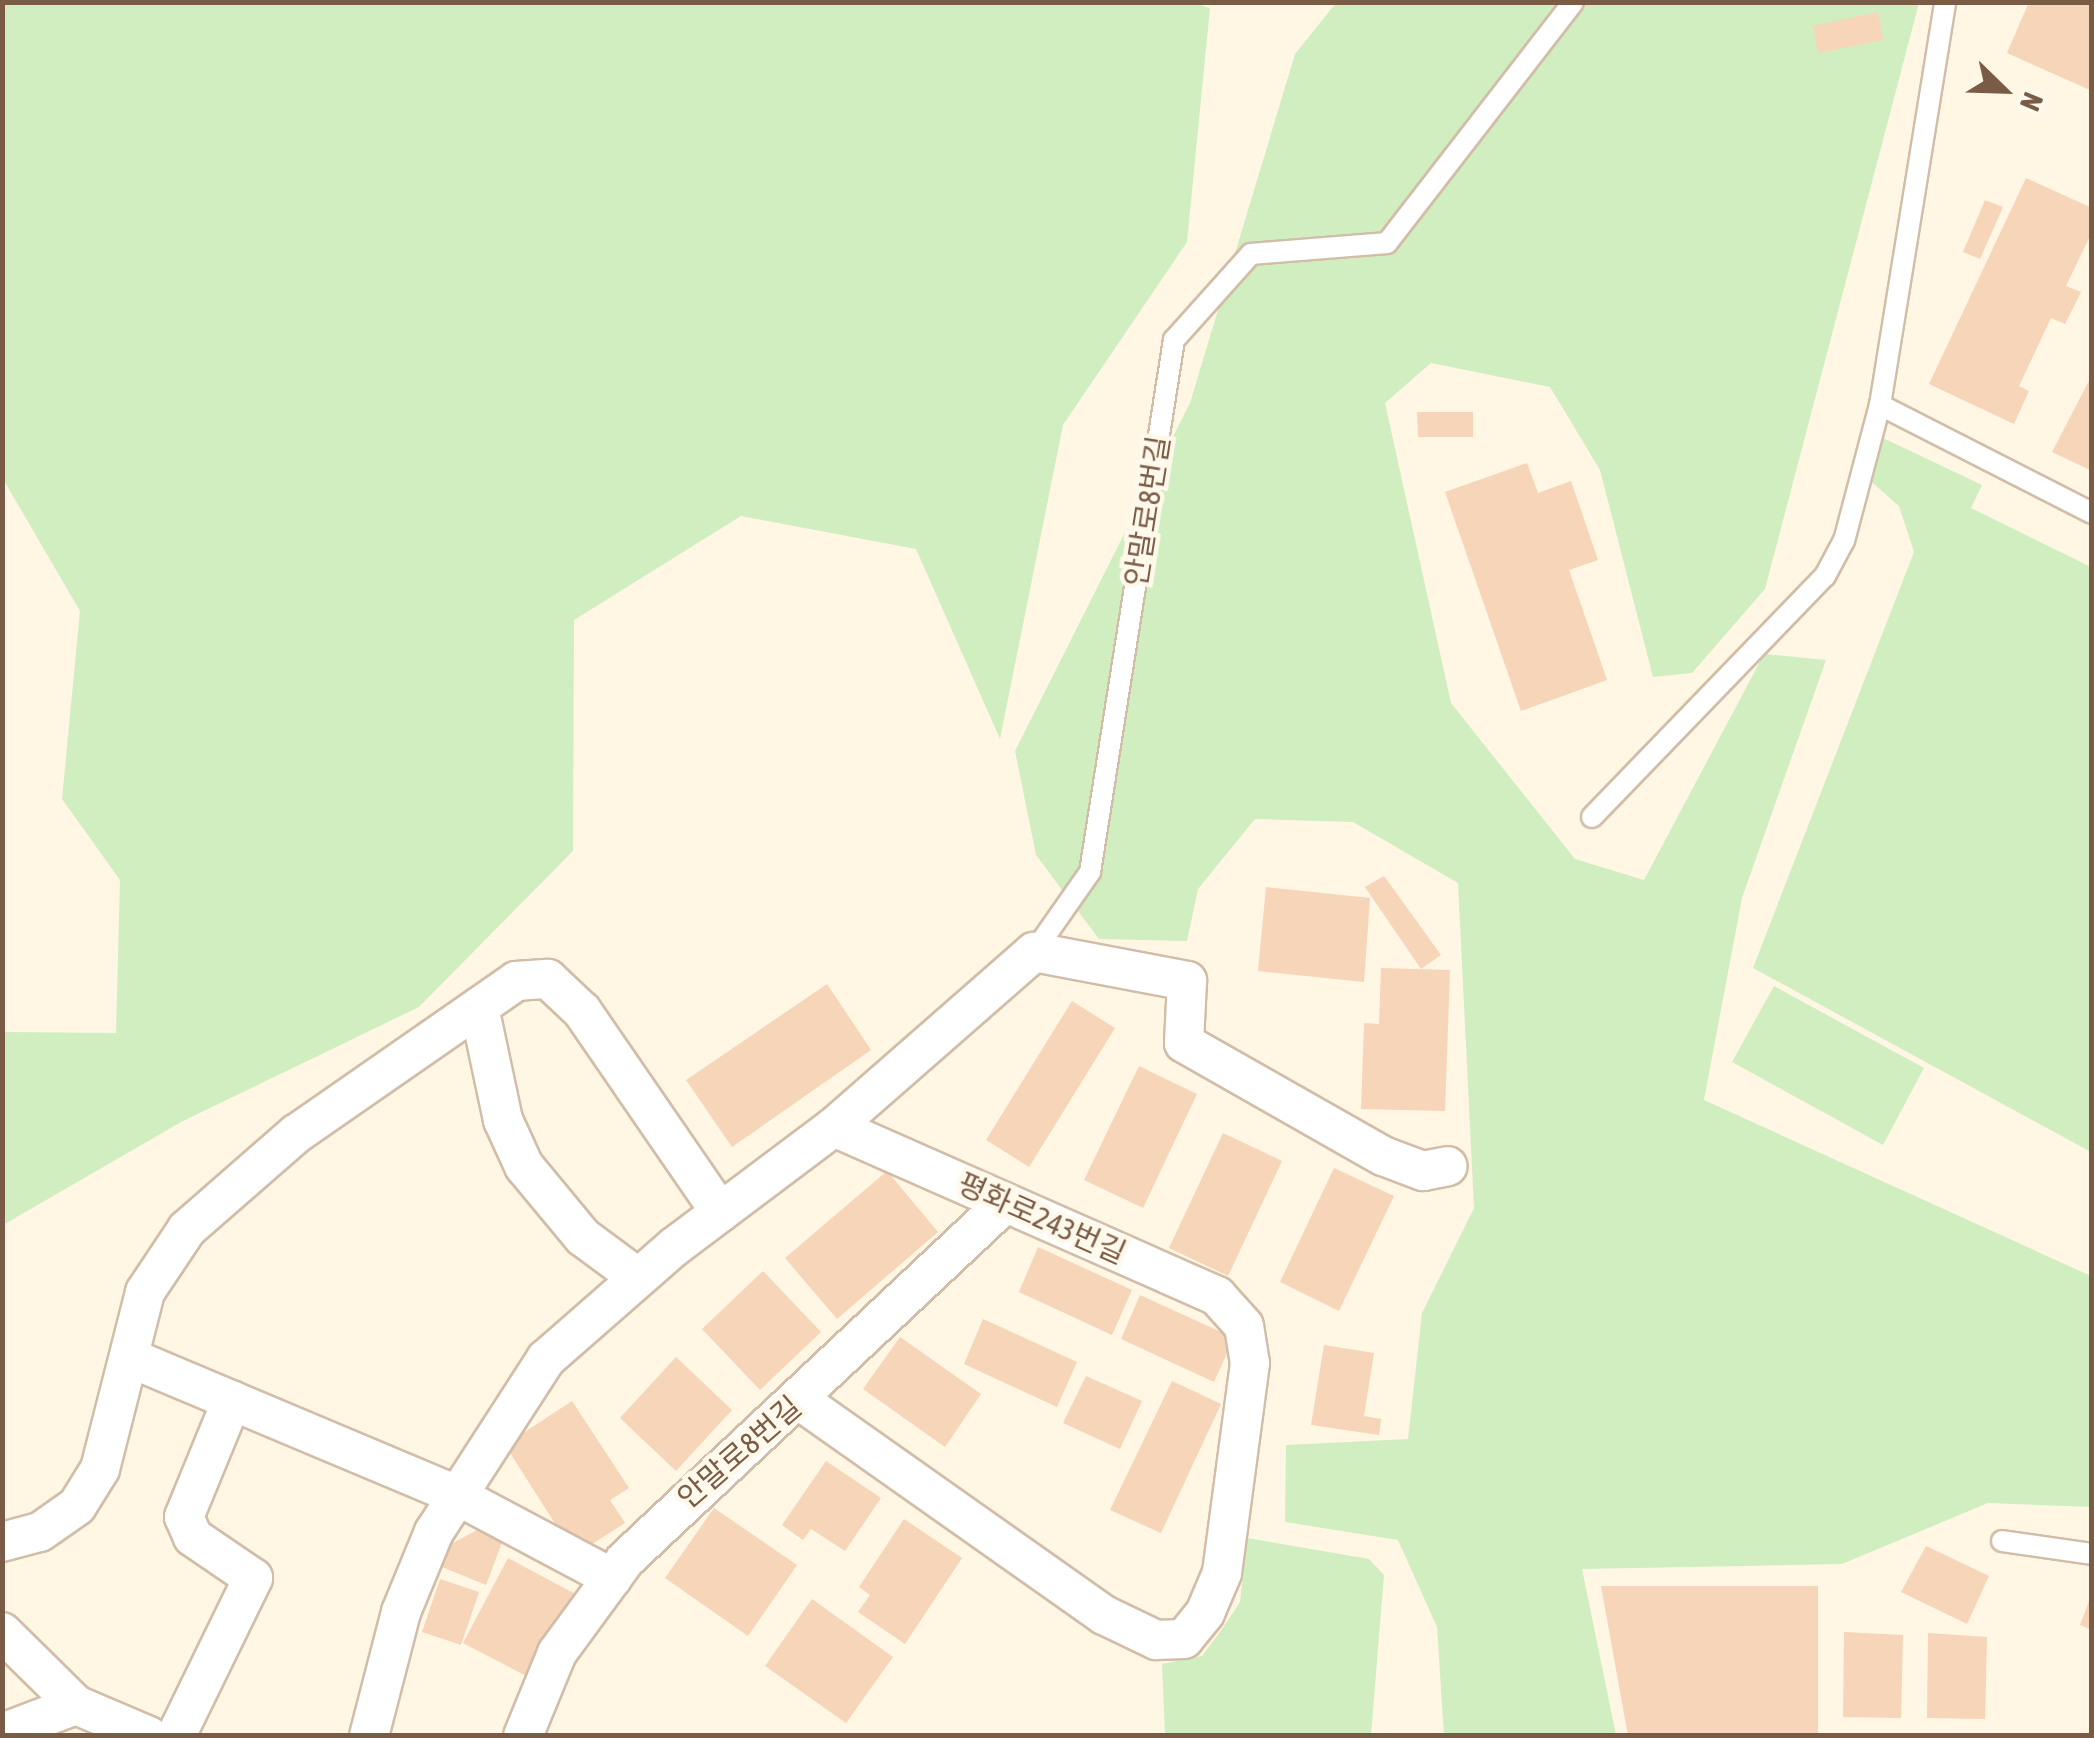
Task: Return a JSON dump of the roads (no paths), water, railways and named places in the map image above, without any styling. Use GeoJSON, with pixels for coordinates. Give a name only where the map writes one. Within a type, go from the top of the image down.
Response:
{"type":"FeatureCollection","features":[{"type":"Feature","properties":{"kind":"street","name":"안말로8번길"},"geometry":{"type":"LineString","coordinates":[[834,1127],[1034,952]]}},
{"type":"Feature","properties":{"kind":"street"},"geometry":{"type":"LineString","coordinates":[[1034,952],[1187,981],[1184,1043],[1383,1156],[1423,1171],[1448,1166]]}},
{"type":"Feature","properties":{"kind":"street"},"geometry":{"type":"LineString","coordinates":[[2,1542],[40,1532],[77,1506],[100,1469],[133,1358],[146,1292],[186,1229],[296,1134],[516,981],[548,978],[582,1011],[720,1212]]}},
{"type":"Feature","properties":{"kind":"street"},"geometry":{"type":"LineString","coordinates":[[479,1007],[503,1120],[524,1166],[583,1238],[637,1277]]}},
{"type":"Feature","properties":{"kind":"street"},"geometry":{"type":"LineString","coordinates":[[368,1736],[401,1612],[456,1495],[546,1359],[637,1277],[834,1127]]}},
{"type":"Feature","properties":{"kind":"street","name":"평화로243번길"},"geometry":{"type":"LineString","coordinates":[[798,1399],[1104,1615],[1156,1640],[1184,1639],[1222,1573],[1250,1363],[1244,1326],[1217,1296],[834,1127]]}},
{"type":"Feature","properties":{"kind":"street","name":"안말로8번길"},"geometry":{"type":"LineString","coordinates":[[523,1736],[557,1653],[612,1578],[700,1480],[798,1399],[1003,1204]]}},
{"type":"Feature","properties":{"kind":"street"},"geometry":{"type":"LineString","coordinates":[[133,1358],[456,1495],[612,1578]]}},
{"type":"Feature","properties":{"kind":"street"},"geometry":{"type":"LineString","coordinates":[[176,1736],[253,1578],[193,1537],[184,1518],[232,1400]]}},
{"type":"Feature","properties":{"kind":"street"},"geometry":{"type":"LineString","coordinates":[[2,1632],[76,1705],[149,1736]]}},
{"type":"Feature","properties":{"kind":"street"},"geometry":{"type":"LineString","coordinates":[[2,1733],[76,1705]]}},
{"type":"Feature","properties":{"kind":"lane","name":"안말로8번길"},"geometry":{"type":"LineString","coordinates":[[1034,952],[1090,872],[1174,340],[1251,254],[1387,242],[1573,2]]}},
{"type":"Feature","properties":{"kind":"lane"},"geometry":{"type":"LineString","coordinates":[[1592,817],[1825,576],[1853,513],[1880,405],[1945,2]]}},
{"type":"Feature","properties":{"kind":"lane"},"geometry":{"type":"LineString","coordinates":[[1880,405],[2092,513]]}},
{"type":"Feature","properties":{"kind":"lane"},"geometry":{"type":"LineString","coordinates":[[2002,1541],[2092,1554]]}}]}
